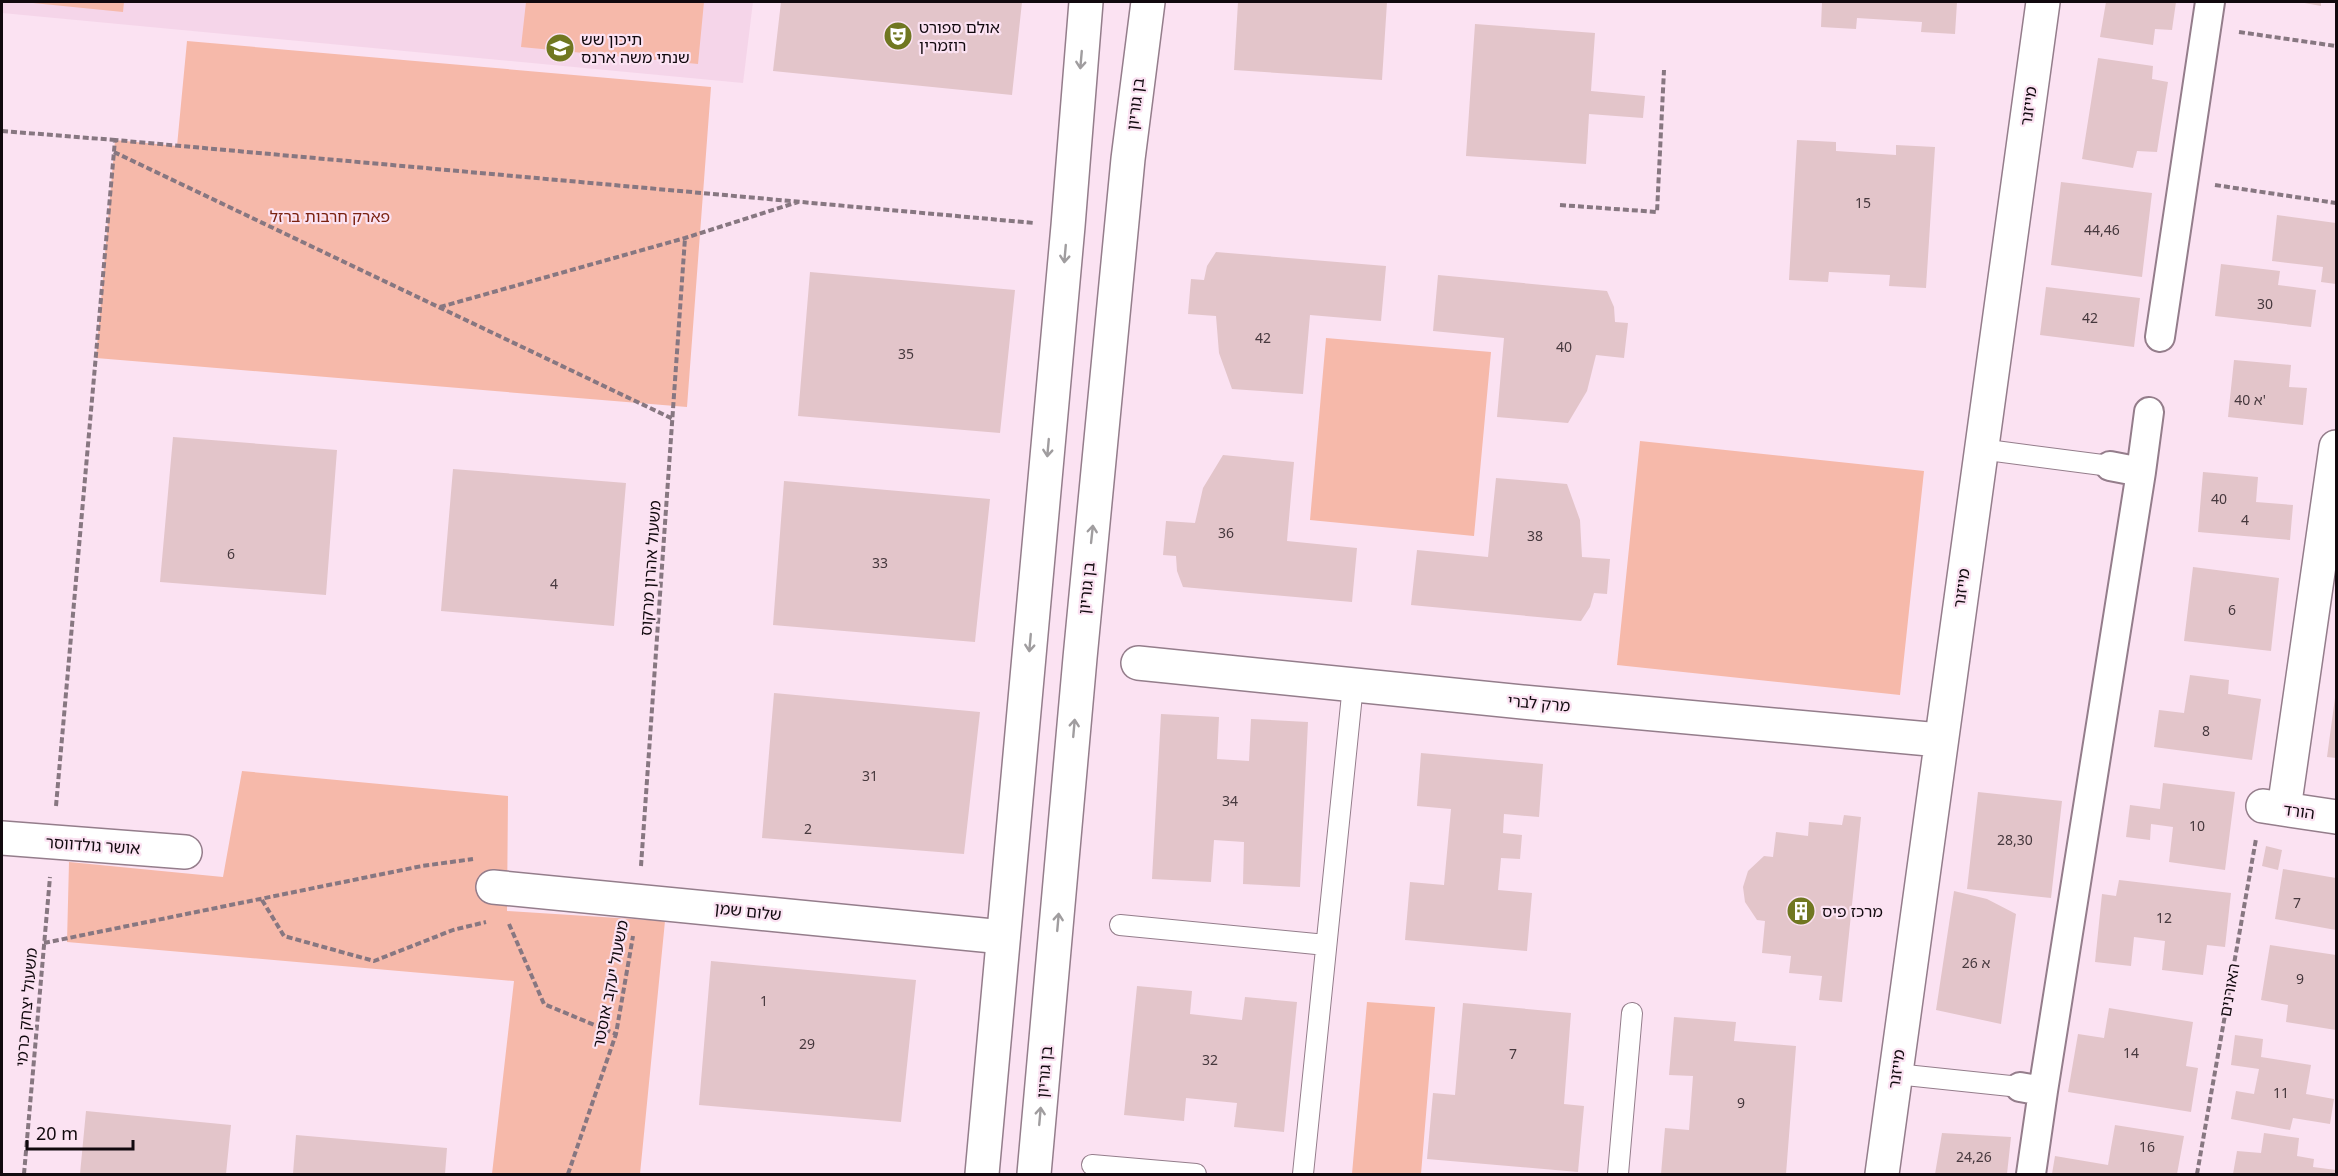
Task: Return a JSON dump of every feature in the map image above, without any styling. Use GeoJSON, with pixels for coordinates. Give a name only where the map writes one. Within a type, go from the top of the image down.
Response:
{"type":"FeatureCollection","features":[{"type":"Feature","properties":{"kind":"street"},"geometry":{"type":"LineString","coordinates":[[982,1174],[1068,226],[1086,2]]}},
{"type":"Feature","properties":{"kind":"street","name":"בן גוריון"},"geometry":{"type":"LineString","coordinates":[[1035,1174],[1081,646],[1128,159],[1148,2]]}},
{"type":"Feature","properties":{"kind":"street","name":"מייזנר"},"geometry":{"type":"LineString","coordinates":[[1882,1174],[2043,2]]}},
{"type":"Feature","properties":{"kind":"street"},"geometry":{"type":"LineString","coordinates":[[2160,337],[2208,14]]}},
{"type":"Feature","properties":{"kind":"street"},"geometry":{"type":"LineString","coordinates":[[2031,1174],[2031,1089],[2141,472],[2149,412]]}},
{"type":"Feature","properties":{"kind":"street"},"geometry":{"type":"LineString","coordinates":[[2272,807],[2337,447]]}},
{"type":"Feature","properties":{"kind":"street"},"geometry":{"type":"LineString","coordinates":[[2110,466],[2141,472]]}},
{"type":"Feature","properties":{"kind":"street","name":"מרק לברי"},"geometry":{"type":"LineString","coordinates":[[1138,663],[1940,740]]}},
{"type":"Feature","properties":{"kind":"street","name":"הורד"},"geometry":{"type":"LineString","coordinates":[[2272,807],[2337,817]]}},
{"type":"Feature","properties":{"kind":"street","name":"אושר גולדווסר"},"geometry":{"type":"LineString","coordinates":[[2,838],[185,852]]}},
{"type":"Feature","properties":{"kind":"street","name":"שלום שמן"},"geometry":{"type":"LineString","coordinates":[[493,887],[1003,937]]}},
{"type":"Feature","properties":{"kind":"lane"},"geometry":{"type":"LineString","coordinates":[[1980,449],[2110,466]]}},
{"type":"Feature","properties":{"kind":"lane"},"geometry":{"type":"LineString","coordinates":[[1303,1174],[1353,685]]}},
{"type":"Feature","properties":{"kind":"lane"},"geometry":{"type":"LineString","coordinates":[[1120,925],[1326,945]]}},
{"type":"Feature","properties":{"kind":"lane"},"geometry":{"type":"LineString","coordinates":[[1618,1174],[1632,1013]]}},
{"type":"Feature","properties":{"kind":"lane"},"geometry":{"type":"LineString","coordinates":[[1896,1074],[2031,1089]]}},
{"type":"Feature","properties":{"kind":"lane"},"geometry":{"type":"LineString","coordinates":[[1092,1166],[1196,1174]]}},
{"type":"Feature","properties":{"kind":"path"},"geometry":{"type":"LineString","coordinates":[[2208,14],[2337,46]]}},
{"type":"Feature","properties":{"kind":"path"},"geometry":{"type":"LineString","coordinates":[[1560,206],[1657,212],[1664,70]]}},
{"type":"Feature","properties":{"kind":"path"},"geometry":{"type":"LineString","coordinates":[[2,131],[1068,226]]}},
{"type":"Feature","properties":{"kind":"path","name":"משעול יצחק כרמי"},"geometry":{"type":"LineString","coordinates":[[24,1174],[116,140]]}},
{"type":"Feature","properties":{"kind":"path"},"geometry":{"type":"LineString","coordinates":[[114,152],[673,419]]}},
{"type":"Feature","properties":{"kind":"path"},"geometry":{"type":"LineString","coordinates":[[2182,180],[2337,203]]}},
{"type":"Feature","properties":{"kind":"path"},"geometry":{"type":"LineString","coordinates":[[439,308],[686,238],[801,201]]}},
{"type":"Feature","properties":{"kind":"path","name":"משעול אהרון מרקוס"},"geometry":{"type":"LineString","coordinates":[[639,900],[686,238]]}},
{"type":"Feature","properties":{"kind":"path","name":"האורנים"},"geometry":{"type":"LineString","coordinates":[[2197,1174],[2272,807]]}},
{"type":"Feature","properties":{"kind":"path"},"geometry":{"type":"LineString","coordinates":[[44,943],[422,866],[474,858]]}},
{"type":"Feature","properties":{"kind":"path"},"geometry":{"type":"LineString","coordinates":[[493,887],[544,1004],[616,1034]]}},
{"type":"Feature","properties":{"kind":"path"},"geometry":{"type":"LineString","coordinates":[[262,900],[284,936],[374,961],[453,930],[506,917]]}},
{"type":"Feature","properties":{"kind":"path","name":"משעול יעקב אוסטר"},"geometry":{"type":"LineString","coordinates":[[568,1174],[616,1034],[639,900]]}},
{"type":"Feature","properties":{"kind":"shaded area","name":"תיכון שש שנתי משה ארנס"},"geometry":{"type":"Polygon","coordinates":[[[2,2],[753,2],[743,83],[2,13],[2,2]]]}},
{"type":"Feature","properties":{"kind":"green space"},"geometry":{"type":"Polygon","coordinates":[[[23,2],[124,2],[123,12],[23,2]]]}},
{"type":"Feature","properties":{"kind":"green space"},"geometry":{"type":"Polygon","coordinates":[[[526,2],[704,2],[698,64],[521,47],[526,2]]]}},
{"type":"Feature","properties":{"kind":"green space","name":"פארק חרבות ברזל"},"geometry":{"type":"Polygon","coordinates":[[[187,41],[711,87],[687,407],[96,358],[115,140],[177,146],[187,41]]]}},
{"type":"Feature","properties":{"kind":"green space"},"geometry":{"type":"Polygon","coordinates":[[[1326,338],[1491,352],[1474,536],[1310,520],[1326,338]]]}},
{"type":"Feature","properties":{"kind":"green space"},"geometry":{"type":"Polygon","coordinates":[[[1640,441],[1924,471],[1900,695],[1617,665],[1640,441]]]}},
{"type":"Feature","properties":{"kind":"green space"},"geometry":{"type":"Polygon","coordinates":[[[242,771],[508,796],[507,911],[665,921],[640,1174],[492,1174],[514,981],[67,942],[69,862],[223,877],[242,771]]]}},
{"type":"Feature","properties":{"kind":"green space"},"geometry":{"type":"Polygon","coordinates":[[[1367,1002],[1435,1007],[1421,1174],[1352,1174],[1367,1002]]]}},
{"type":"Feature","properties":{"kind":"building","name":"אולם ספורט רוזמרין"},"geometry":{"type":"Polygon","coordinates":[[[781,2],[1022,2],[1012,95],[773,71],[781,2]]]}},
{"type":"Feature","properties":{"kind":"building"},"geometry":{"type":"Polygon","coordinates":[[[1238,2],[1387,2],[1382,80],[1234,70],[1238,2]]]}},
{"type":"Feature","properties":{"kind":"building"},"geometry":{"type":"Polygon","coordinates":[[[1822,2],[1957,2],[1955,34],[1921,32],[1922,22],[1857,18],[1856,29],[1821,27],[1822,2]]]}},
{"type":"Feature","properties":{"kind":"building"},"geometry":{"type":"Polygon","coordinates":[[[2106,2],[2176,2],[2172,30],[2155,29],[2153,45],[2100,37],[2106,2]]]}},
{"type":"Feature","properties":{"kind":"building"},"geometry":{"type":"Polygon","coordinates":[[[2299,2],[2321,2],[2321,6],[2299,2]]]}},
{"type":"Feature","properties":{"kind":"building"},"geometry":{"type":"Polygon","coordinates":[[[1475,24],[1595,33],[1591,91],[1645,96],[1643,118],[1589,114],[1586,164],[1466,156],[1475,24]]]}},
{"type":"Feature","properties":{"kind":"building"},"geometry":{"type":"Polygon","coordinates":[[[2098,58],[2153,66],[2152,79],[2168,82],[2157,152],[2137,151],[2133,168],[2082,159],[2098,58]]]}},
{"type":"Feature","properties":{"kind":"building"},"geometry":{"type":"Polygon","coordinates":[[[1797,140],[1836,142],[1836,151],[1896,155],[1896,145],[1935,147],[1926,288],[1889,286],[1890,275],[1829,272],[1828,282],[1789,280],[1797,140]]]}},
{"type":"Feature","properties":{"kind":"building"},"geometry":{"type":"Polygon","coordinates":[[[2061,182],[2152,193],[2142,277],[2051,265],[2061,182]]]}},
{"type":"Feature","properties":{"kind":"building"},"geometry":{"type":"Polygon","coordinates":[[[2277,215],[2336,223],[2336,284],[2321,282],[2323,267],[2272,261],[2277,215]]]}},
{"type":"Feature","properties":{"kind":"building"},"geometry":{"type":"Polygon","coordinates":[[[1216,252],[1386,266],[1381,321],[1310,315],[1303,394],[1232,389],[1219,353],[1216,316],[1188,314],[1191,279],[1204,280],[1207,266],[1216,252]]]}},
{"type":"Feature","properties":{"kind":"building"},"geometry":{"type":"Polygon","coordinates":[[[2221,264],[2280,271],[2278,285],[2316,290],[2311,327],[2215,316],[2221,264]]]}},
{"type":"Feature","properties":{"kind":"building"},"geometry":{"type":"Polygon","coordinates":[[[810,272],[1015,290],[1000,433],[798,416],[810,272]]]}},
{"type":"Feature","properties":{"kind":"building"},"geometry":{"type":"Polygon","coordinates":[[[1438,275],[1607,291],[1614,307],[1615,322],[1628,323],[1624,358],[1596,355],[1587,391],[1568,423],[1497,417],[1504,338],[1433,331],[1438,275]]]}},
{"type":"Feature","properties":{"kind":"building"},"geometry":{"type":"Polygon","coordinates":[[[2046,287],[2140,298],[2134,347],[2040,335],[2046,287]]]}},
{"type":"Feature","properties":{"kind":"building"},"geometry":{"type":"Polygon","coordinates":[[[2234,360],[2291,365],[2289,387],[2307,388],[2303,425],[2228,417],[2234,360]]]}},
{"type":"Feature","properties":{"kind":"building"},"geometry":{"type":"Polygon","coordinates":[[[173,437],[337,450],[326,595],[160,582],[173,437]]]}},
{"type":"Feature","properties":{"kind":"building"},"geometry":{"type":"Polygon","coordinates":[[[1223,455],[1294,462],[1287,541],[1357,548],[1352,602],[1183,587],[1177,571],[1176,556],[1163,555],[1166,521],[1195,523],[1203,488],[1223,455]]]}},
{"type":"Feature","properties":{"kind":"building"},"geometry":{"type":"Polygon","coordinates":[[[453,469],[626,483],[614,626],[441,611],[453,469]]]}},
{"type":"Feature","properties":{"kind":"building"},"geometry":{"type":"Polygon","coordinates":[[[2203,472],[2258,477],[2256,502],[2293,505],[2290,540],[2198,532],[2203,472]]]}},
{"type":"Feature","properties":{"kind":"building"},"geometry":{"type":"Polygon","coordinates":[[[1496,478],[1567,484],[1580,520],[1582,557],[1610,559],[1607,594],[1594,593],[1590,607],[1581,621],[1411,605],[1417,550],[1488,557],[1496,478]]]}},
{"type":"Feature","properties":{"kind":"building"},"geometry":{"type":"Polygon","coordinates":[[[784,481],[990,499],[975,642],[773,625],[784,481]]]}},
{"type":"Feature","properties":{"kind":"building"},"geometry":{"type":"Polygon","coordinates":[[[2193,567],[2279,578],[2271,651],[2184,641],[2193,567]]]}},
{"type":"Feature","properties":{"kind":"building"},"geometry":{"type":"Polygon","coordinates":[[[2190,675],[2229,680],[2228,694],[2261,699],[2252,760],[2154,747],[2159,710],[2184,713],[2190,675]]]}},
{"type":"Feature","properties":{"kind":"building"},"geometry":{"type":"Polygon","coordinates":[[[774,693],[980,712],[964,854],[762,838],[774,693]]]}},
{"type":"Feature","properties":{"kind":"building"},"geometry":{"type":"Polygon","coordinates":[[[2336,698],[2336,758],[2327,757],[2336,698]]]}},
{"type":"Feature","properties":{"kind":"building"},"geometry":{"type":"Polygon","coordinates":[[[1161,714],[1219,717],[1217,759],[1249,761],[1251,719],[1308,722],[1300,887],[1243,884],[1244,842],[1214,840],[1211,882],[1152,879],[1161,714]]]}},
{"type":"Feature","properties":{"kind":"building"},"geometry":{"type":"Polygon","coordinates":[[[1421,753],[1543,764],[1539,817],[1504,814],[1503,833],[1522,835],[1520,859],[1501,858],[1498,890],[1532,893],[1527,951],[1405,940],[1410,882],[1444,885],[1451,809],[1417,806],[1421,753]]]}},
{"type":"Feature","properties":{"kind":"building"},"geometry":{"type":"Polygon","coordinates":[[[2163,783],[2235,792],[2225,870],[2169,862],[2173,827],[2151,824],[2150,840],[2126,837],[2130,805],[2160,809],[2163,783]]]}},
{"type":"Feature","properties":{"kind":"building"},"geometry":{"type":"Polygon","coordinates":[[[1978,792],[2062,801],[2051,898],[1967,889],[1978,792]]]}},
{"type":"Feature","properties":{"kind":"building","name":"מרכז פיס"},"geometry":{"type":"Polygon","coordinates":[[[1844,815],[1861,817],[1842,1002],[1819,1000],[1822,976],[1789,973],[1791,956],[1762,953],[1765,921],[1757,920],[1745,902],[1743,887],[1748,871],[1764,856],[1773,857],[1776,832],[1808,836],[1809,822],[1842,825],[1844,815]]]}},
{"type":"Feature","properties":{"kind":"building"},"geometry":{"type":"Polygon","coordinates":[[[2266,846],[2282,850],[2278,870],[2262,866],[2266,846]]]}},
{"type":"Feature","properties":{"kind":"building"},"geometry":{"type":"Polygon","coordinates":[[[2283,869],[2336,878],[2336,930],[2275,919],[2283,869]]]}},
{"type":"Feature","properties":{"kind":"building"},"geometry":{"type":"Polygon","coordinates":[[[2119,880],[2231,893],[2225,947],[2207,945],[2203,975],[2162,970],[2165,941],[2134,937],[2131,966],[2095,962],[2102,894],[2116,896],[2119,880]]]}},
{"type":"Feature","properties":{"kind":"building"},"geometry":{"type":"Polygon","coordinates":[[[1954,891],[1987,899],[2016,914],[2001,1024],[1936,1010],[1954,891]]]}},
{"type":"Feature","properties":{"kind":"building"},"geometry":{"type":"Polygon","coordinates":[[[2270,945],[2336,955],[2336,1030],[2286,1022],[2288,1005],[2261,1000],[2270,945]]]}},
{"type":"Feature","properties":{"kind":"building"},"geometry":{"type":"Polygon","coordinates":[[[711,961],[916,980],[901,1122],[699,1105],[711,961]]]}},
{"type":"Feature","properties":{"kind":"building"},"geometry":{"type":"Polygon","coordinates":[[[1137,986],[1192,991],[1190,1014],[1242,1020],[1245,997],[1297,1002],[1284,1132],[1234,1127],[1237,1103],[1186,1098],[1184,1121],[1124,1115],[1137,986]]]}},
{"type":"Feature","properties":{"kind":"building"},"geometry":{"type":"Polygon","coordinates":[[[1463,1003],[1571,1013],[1564,1104],[1584,1106],[1578,1172],[1427,1159],[1433,1093],[1455,1095],[1463,1003]]]}},
{"type":"Feature","properties":{"kind":"building"},"geometry":{"type":"Polygon","coordinates":[[[2109,1008],[2193,1022],[2186,1066],[2198,1068],[2191,1112],[2068,1092],[2078,1034],[2104,1038],[2109,1008]]]}},
{"type":"Feature","properties":{"kind":"building"},"geometry":{"type":"Polygon","coordinates":[[[1674,1017],[1736,1022],[1734,1041],[1796,1046],[1786,1174],[1661,1174],[1665,1128],[1689,1130],[1693,1076],[1669,1075],[1674,1017]]]}},
{"type":"Feature","properties":{"kind":"building"},"geometry":{"type":"Polygon","coordinates":[[[2235,1035],[2263,1039],[2261,1057],[2311,1065],[2306,1094],[2334,1099],[2330,1124],[2293,1118],[2290,1130],[2231,1119],[2236,1091],[2254,1094],[2259,1069],[2231,1065],[2235,1035]]]}},
{"type":"Feature","properties":{"kind":"building"},"geometry":{"type":"Polygon","coordinates":[[[86,1111],[231,1125],[226,1174],[80,1174],[86,1111]]]}},
{"type":"Feature","properties":{"kind":"building"},"geometry":{"type":"Polygon","coordinates":[[[2115,1125],[2184,1136],[2177,1174],[2052,1174],[2055,1156],[2108,1165],[2115,1125]]]}},
{"type":"Feature","properties":{"kind":"building"},"geometry":{"type":"Polygon","coordinates":[[[1942,1133],[2011,1137],[2007,1174],[1935,1174],[1942,1133]]]}},
{"type":"Feature","properties":{"kind":"building"},"geometry":{"type":"Polygon","coordinates":[[[2264,1133],[2299,1138],[2297,1156],[2314,1159],[2313,1167],[2336,1170],[2336,1174],[2233,1174],[2237,1151],[2261,1153],[2264,1133]]]}},
{"type":"Feature","properties":{"kind":"building"},"geometry":{"type":"Polygon","coordinates":[[[296,1135],[447,1148],[445,1174],[293,1174],[296,1135]]]}},
{"type":"Feature","properties":{"kind":"place","name":"אולם ספורט רוזמרין"},"geometry":{"type":"Point","coordinates":[898,36]}},
{"type":"Feature","properties":{"kind":"place","name":"תיכון שש שנתי משה ארנס"},"geometry":{"type":"Point","coordinates":[560,48]}},
{"type":"Feature","properties":{"kind":"place","name":"מרכז פיס"},"geometry":{"type":"Point","coordinates":[1801,911]}}]}
